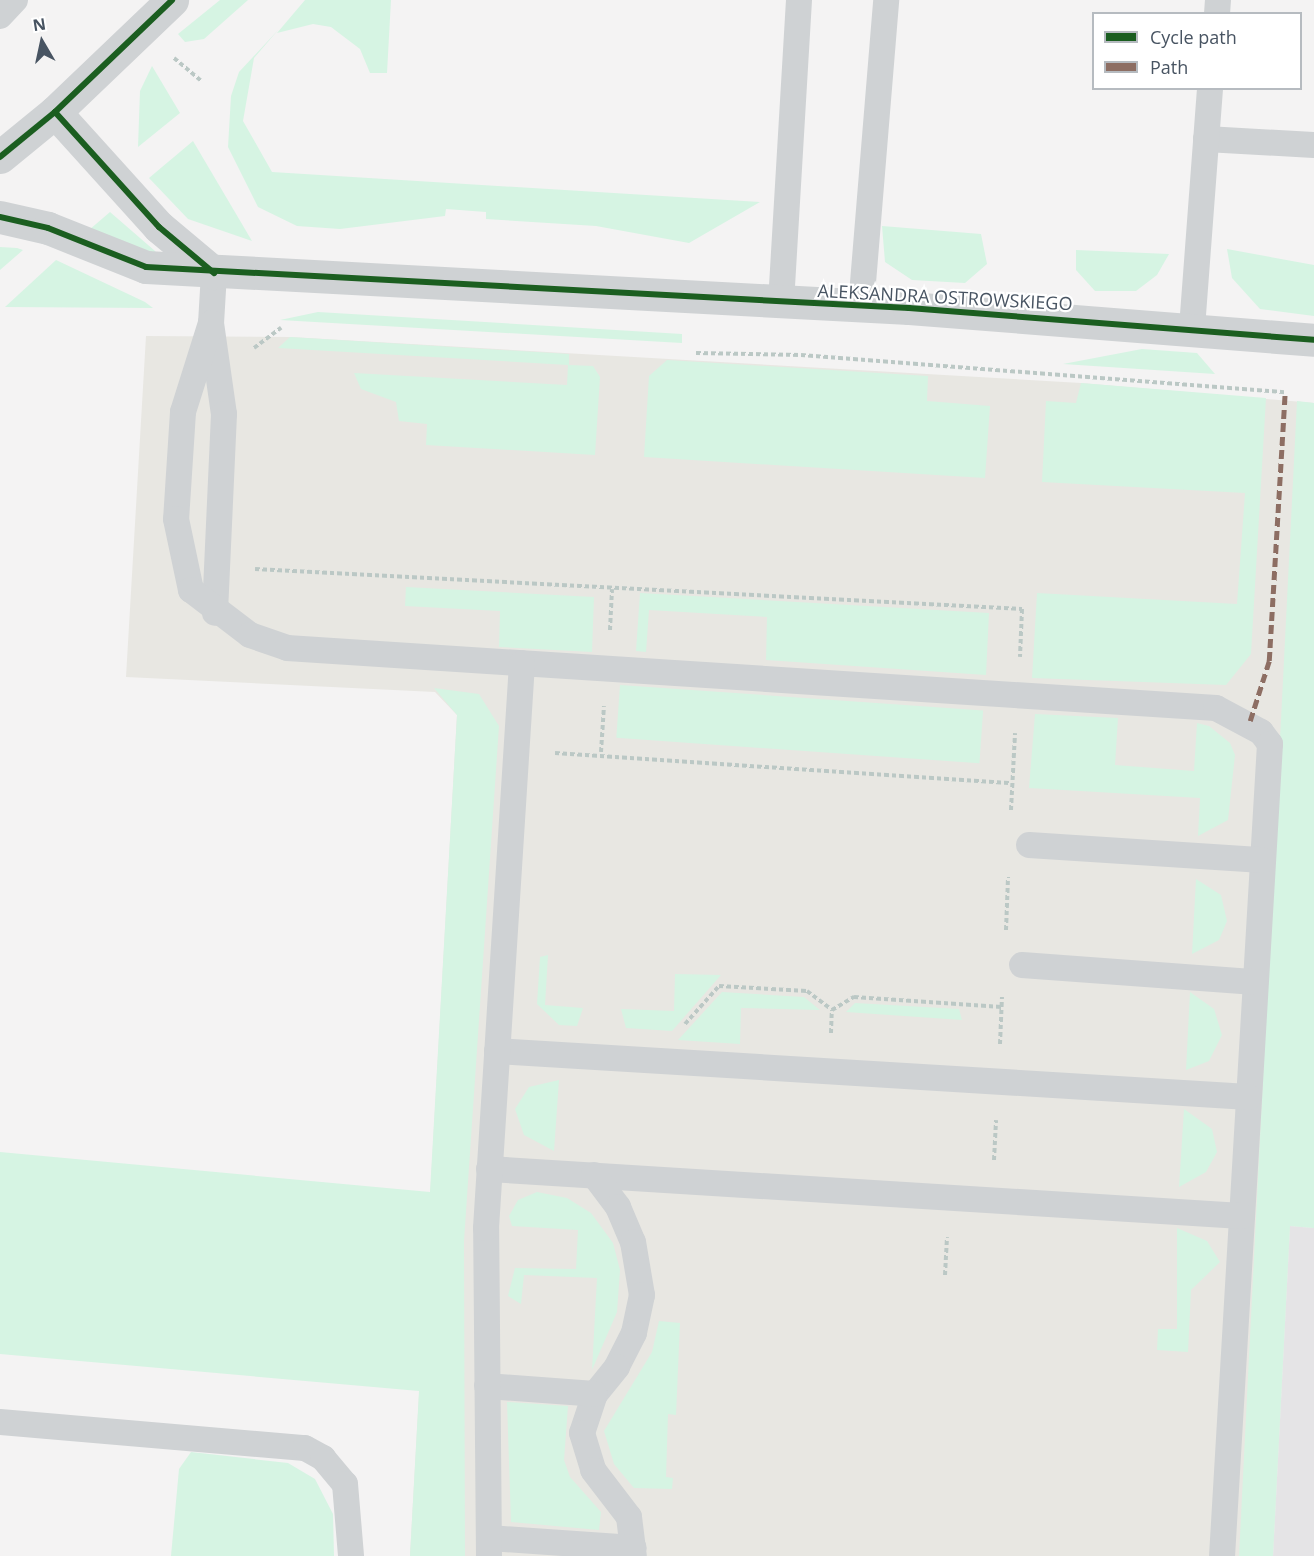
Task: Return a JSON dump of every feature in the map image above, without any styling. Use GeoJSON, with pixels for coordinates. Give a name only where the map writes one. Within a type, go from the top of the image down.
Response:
{"type":"FeatureCollection","features":[{"type":"Feature","properties":{"kind":"street"},"geometry":{"type":"LineString","coordinates":[[0,157],[55,112],[171,0]]}},
{"type":"Feature","properties":{"kind":"street"},"geometry":{"type":"LineString","coordinates":[[55,112],[159,227],[214,273]]}},
{"type":"Feature","properties":{"kind":"street","name":"ALEKSANDRA OSTROWSKIEGO"},"geometry":{"type":"LineString","coordinates":[[0,217],[48,228],[146,267],[214,273],[861,306],[1192,328],[1314,340]]}},
{"type":"Feature","properties":{"kind":"lane"},"geometry":{"type":"LineString","coordinates":[[0,16],[15,0]]}},
{"type":"Feature","properties":{"kind":"lane"},"geometry":{"type":"LineString","coordinates":[[781,303],[799,0]]}},
{"type":"Feature","properties":{"kind":"lane"},"geometry":{"type":"LineString","coordinates":[[861,306],[886,0]]}},
{"type":"Feature","properties":{"kind":"lane"},"geometry":{"type":"LineString","coordinates":[[1192,328],[1210,90]]}},
{"type":"Feature","properties":{"kind":"lane"},"geometry":{"type":"LineString","coordinates":[[1206,139],[1314,145]]}},
{"type":"Feature","properties":{"kind":"lane"},"geometry":{"type":"LineString","coordinates":[[214,273],[211,323],[224,414],[215,614]]}},
{"type":"Feature","properties":{"kind":"lane"},"geometry":{"type":"LineString","coordinates":[[211,323],[183,412],[176,519],[191,590],[215,614],[250,635],[287,648],[1216,708],[1250,721],[1270,744],[1222,1556]]}},
{"type":"Feature","properties":{"kind":"lane"},"geometry":{"type":"LineString","coordinates":[[522,663],[489,1169],[487,1386],[489,1547],[634,1552],[630,1517],[593,1470],[582,1433],[595,1394],[617,1367],[634,1333],[642,1294],[633,1242],[618,1208],[594,1175]]}},
{"type":"Feature","properties":{"kind":"lane"},"geometry":{"type":"LineString","coordinates":[[1029,845],[1263,860]]}},
{"type":"Feature","properties":{"kind":"lane"},"geometry":{"type":"LineString","coordinates":[[1022,965],[1255,982]]}},
{"type":"Feature","properties":{"kind":"lane"},"geometry":{"type":"LineString","coordinates":[[497,1052],[1249,1097]]}},
{"type":"Feature","properties":{"kind":"lane"},"geometry":{"type":"LineString","coordinates":[[489,1169],[1242,1216]]}},
{"type":"Feature","properties":{"kind":"lane"},"geometry":{"type":"LineString","coordinates":[[487,1386],[595,1394]]}},
{"type":"Feature","properties":{"kind":"lane"},"geometry":{"type":"LineString","coordinates":[[0,1422],[305,1448],[323,1458],[345,1484],[351,1556]]}},
{"type":"Feature","properties":{"kind":"path"},"geometry":{"type":"LineString","coordinates":[[170,55],[201,81]]}},
{"type":"Feature","properties":{"kind":"path"},"geometry":{"type":"LineString","coordinates":[[253,360],[254,349],[264,336],[281,328]]}},
{"type":"Feature","properties":{"kind":"path"},"geometry":{"type":"LineString","coordinates":[[696,353],[801,355],[1285,392]]}},
{"type":"Feature","properties":{"kind":"path"},"geometry":{"type":"LineString","coordinates":[[251,568],[1022,609],[1011,824]]}},
{"type":"Feature","properties":{"kind":"path"},"geometry":{"type":"LineString","coordinates":[[543,753],[601,752],[1012,783]]}},
{"type":"Feature","properties":{"kind":"path"},"geometry":{"type":"LineString","coordinates":[[1005,942],[1009,866]]}},
{"type":"Feature","properties":{"kind":"path"},"geometry":{"type":"LineString","coordinates":[[679,1030],[719,986],[807,992],[832,1010],[854,997],[1002,1007]]}},
{"type":"Feature","properties":{"kind":"path"},"geometry":{"type":"LineString","coordinates":[[991,1200],[1003,986]]}},
{"type":"Feature","properties":{"kind":"shaded area"},"geometry":{"type":"Polygon","coordinates":[[[146,336],[290,337],[1081,383],[1314,403],[1314,1228],[1290,1226],[1273,1556],[410,1556],[457,715],[435,692],[126,677],[146,336]]]}},
{"type":"Feature","properties":{"kind":"shaded area"},"geometry":{"type":"Polygon","coordinates":[[[1290,1226],[1314,1228],[1314,1556],[1273,1556],[1290,1226]]]}},
{"type":"Feature","properties":{"kind":"green space"},"geometry":{"type":"Polygon","coordinates":[[[220,0],[248,0],[204,39],[185,42],[178,34],[220,0]]]}},
{"type":"Feature","properties":{"kind":"green space"},"geometry":{"type":"Polygon","coordinates":[[[305,0],[391,0],[387,73],[370,73],[360,49],[331,27],[313,24],[277,33],[305,0]]]}},
{"type":"Feature","properties":{"kind":"green space"},"geometry":{"type":"Polygon","coordinates":[[[279,29],[254,58],[243,121],[272,172],[760,202],[689,243],[596,226],[486,219],[486,212],[446,209],[445,216],[340,229],[297,226],[258,207],[228,147],[231,96],[239,72],[279,29]]]}},
{"type":"Feature","properties":{"kind":"green space"},"geometry":{"type":"Polygon","coordinates":[[[152,66],[180,113],[138,147],[140,91],[152,66]]]}},
{"type":"Feature","properties":{"kind":"green space"},"geometry":{"type":"Polygon","coordinates":[[[193,141],[252,241],[188,219],[149,178],[193,141]]]}},
{"type":"Feature","properties":{"kind":"green space"},"geometry":{"type":"Polygon","coordinates":[[[110,212],[155,251],[157,254],[89,230],[110,212]]]}},
{"type":"Feature","properties":{"kind":"green space"},"geometry":{"type":"Polygon","coordinates":[[[882,226],[981,234],[987,264],[965,283],[912,280],[885,262],[882,226]]]}},
{"type":"Feature","properties":{"kind":"green space"},"geometry":{"type":"Polygon","coordinates":[[[0,247],[17,248],[23,250],[0,270],[0,247]]]}},
{"type":"Feature","properties":{"kind":"green space"},"geometry":{"type":"Polygon","coordinates":[[[1227,249],[1314,265],[1314,316],[1260,309],[1232,278],[1227,249]]]}},
{"type":"Feature","properties":{"kind":"green space"},"geometry":{"type":"Polygon","coordinates":[[[1076,250],[1169,254],[1157,275],[1136,291],[1095,291],[1076,270],[1076,250]]]}},
{"type":"Feature","properties":{"kind":"green space"},"geometry":{"type":"Polygon","coordinates":[[[56,260],[145,302],[153,308],[5,307],[56,260]]]}},
{"type":"Feature","properties":{"kind":"green space"},"geometry":{"type":"Polygon","coordinates":[[[318,312],[682,334],[682,343],[280,320],[318,312]]]}},
{"type":"Feature","properties":{"kind":"green space"},"geometry":{"type":"Polygon","coordinates":[[[290,337],[569,354],[569,365],[593,366],[600,377],[595,455],[426,445],[427,424],[399,421],[396,402],[361,389],[354,373],[567,385],[568,365],[278,348],[290,337]]]}},
{"type":"Feature","properties":{"kind":"green space"},"geometry":{"type":"Polygon","coordinates":[[[1142,349],[1197,353],[1215,374],[1063,364],[1142,349]]]}},
{"type":"Feature","properties":{"kind":"green space"},"geometry":{"type":"Polygon","coordinates":[[[667,360],[928,376],[927,401],[990,406],[985,478],[644,457],[649,376],[667,360]]]}},
{"type":"Feature","properties":{"kind":"green space"},"geometry":{"type":"Polygon","coordinates":[[[1081,383],[1266,398],[1251,654],[1226,685],[1032,678],[1037,593],[1237,604],[1245,493],[1042,482],[1046,401],[1076,403],[1081,383]]]}},
{"type":"Feature","properties":{"kind":"green space"},"geometry":{"type":"Polygon","coordinates":[[[1297,401],[1314,403],[1314,1228],[1290,1226],[1273,1556],[1239,1556],[1297,401]]]}},
{"type":"Feature","properties":{"kind":"green space"},"geometry":{"type":"Polygon","coordinates":[[[406,587],[594,597],[592,652],[499,647],[500,611],[405,606],[406,587]]]}},
{"type":"Feature","properties":{"kind":"green space"},"geometry":{"type":"Polygon","coordinates":[[[640,593],[989,613],[986,675],[766,660],[767,617],[649,610],[646,652],[636,651],[640,593]]]}},
{"type":"Feature","properties":{"kind":"green space"},"geometry":{"type":"Polygon","coordinates":[[[620,685],[983,710],[979,763],[616,738],[620,685]]]}},
{"type":"Feature","properties":{"kind":"green space"},"geometry":{"type":"Polygon","coordinates":[[[434,688],[479,694],[499,726],[464,1241],[465,1556],[410,1556],[419,1391],[0,1354],[0,1152],[430,1192],[457,715],[434,688]]]}},
{"type":"Feature","properties":{"kind":"green space"},"geometry":{"type":"Polygon","coordinates":[[[1035,714],[1118,718],[1115,765],[1194,771],[1197,723],[1209,726],[1230,743],[1235,755],[1228,820],[1198,836],[1200,798],[1029,788],[1035,714]]]}},
{"type":"Feature","properties":{"kind":"green space"},"geometry":{"type":"Polygon","coordinates":[[[1196,879],[1221,895],[1227,921],[1219,940],[1192,954],[1196,879]]]}},
{"type":"Feature","properties":{"kind":"green space"},"geometry":{"type":"Polygon","coordinates":[[[548,955],[545,1005],[583,1008],[577,1026],[559,1025],[537,1004],[540,957],[548,955]]]}},
{"type":"Feature","properties":{"kind":"green space"},"geometry":{"type":"Polygon","coordinates":[[[675,974],[721,975],[672,1031],[626,1028],[621,1009],[674,1011],[675,974]]]}},
{"type":"Feature","properties":{"kind":"green space"},"geometry":{"type":"Polygon","coordinates":[[[722,992],[804,997],[820,1010],[741,1008],[740,1044],[678,1040],[722,992]]]}},
{"type":"Feature","properties":{"kind":"green space"},"geometry":{"type":"Polygon","coordinates":[[[1190,992],[1214,1009],[1222,1035],[1209,1061],[1186,1070],[1190,992]]]}},
{"type":"Feature","properties":{"kind":"green space"},"geometry":{"type":"Polygon","coordinates":[[[855,1003],[959,1009],[962,1020],[846,1012],[855,1003]]]}},
{"type":"Feature","properties":{"kind":"green space"},"geometry":{"type":"Polygon","coordinates":[[[559,1080],[554,1151],[524,1135],[515,1109],[529,1087],[559,1080]]]}},
{"type":"Feature","properties":{"kind":"green space"},"geometry":{"type":"Polygon","coordinates":[[[1184,1109],[1212,1129],[1217,1152],[1206,1172],[1179,1187],[1184,1109]]]}},
{"type":"Feature","properties":{"kind":"green space"},"geometry":{"type":"Polygon","coordinates":[[[537,1192],[567,1198],[591,1213],[613,1243],[620,1270],[617,1312],[592,1370],[597,1278],[524,1275],[521,1304],[508,1296],[515,1268],[576,1269],[578,1230],[512,1226],[509,1216],[518,1200],[537,1192]]]}},
{"type":"Feature","properties":{"kind":"green space"},"geometry":{"type":"Polygon","coordinates":[[[1177,1228],[1207,1241],[1220,1262],[1191,1290],[1188,1352],[1157,1350],[1158,1329],[1177,1329],[1177,1228]]]}},
{"type":"Feature","properties":{"kind":"green space"},"geometry":{"type":"Polygon","coordinates":[[[659,1321],[680,1323],[676,1415],[668,1414],[666,1477],[673,1478],[672,1489],[634,1488],[614,1464],[604,1431],[652,1352],[659,1321]]]}},
{"type":"Feature","properties":{"kind":"green space"},"geometry":{"type":"Polygon","coordinates":[[[507,1402],[568,1406],[564,1460],[570,1477],[601,1512],[599,1530],[511,1522],[507,1402]]]}},
{"type":"Feature","properties":{"kind":"green space"},"geometry":{"type":"Polygon","coordinates":[[[191,1452],[288,1463],[315,1479],[333,1514],[334,1556],[171,1556],[179,1469],[191,1452]]]}},
{"type":"Feature","properties":{"kind":"marked path"},"geometry":{"type":"LineString","coordinates":[[1250,721],[1269,661],[1285,392]]}},
{"type":"Feature","properties":{"kind":"cycle path"},"geometry":{"type":"LineString","coordinates":[[0,157],[55,112],[172,0]]}},
{"type":"Feature","properties":{"kind":"cycle path"},"geometry":{"type":"LineString","coordinates":[[55,112],[159,227],[214,273]]}},
{"type":"Feature","properties":{"kind":"cycle path"},"geometry":{"type":"LineString","coordinates":[[0,217],[48,228],[146,267],[909,308],[1314,340]]}}]}
